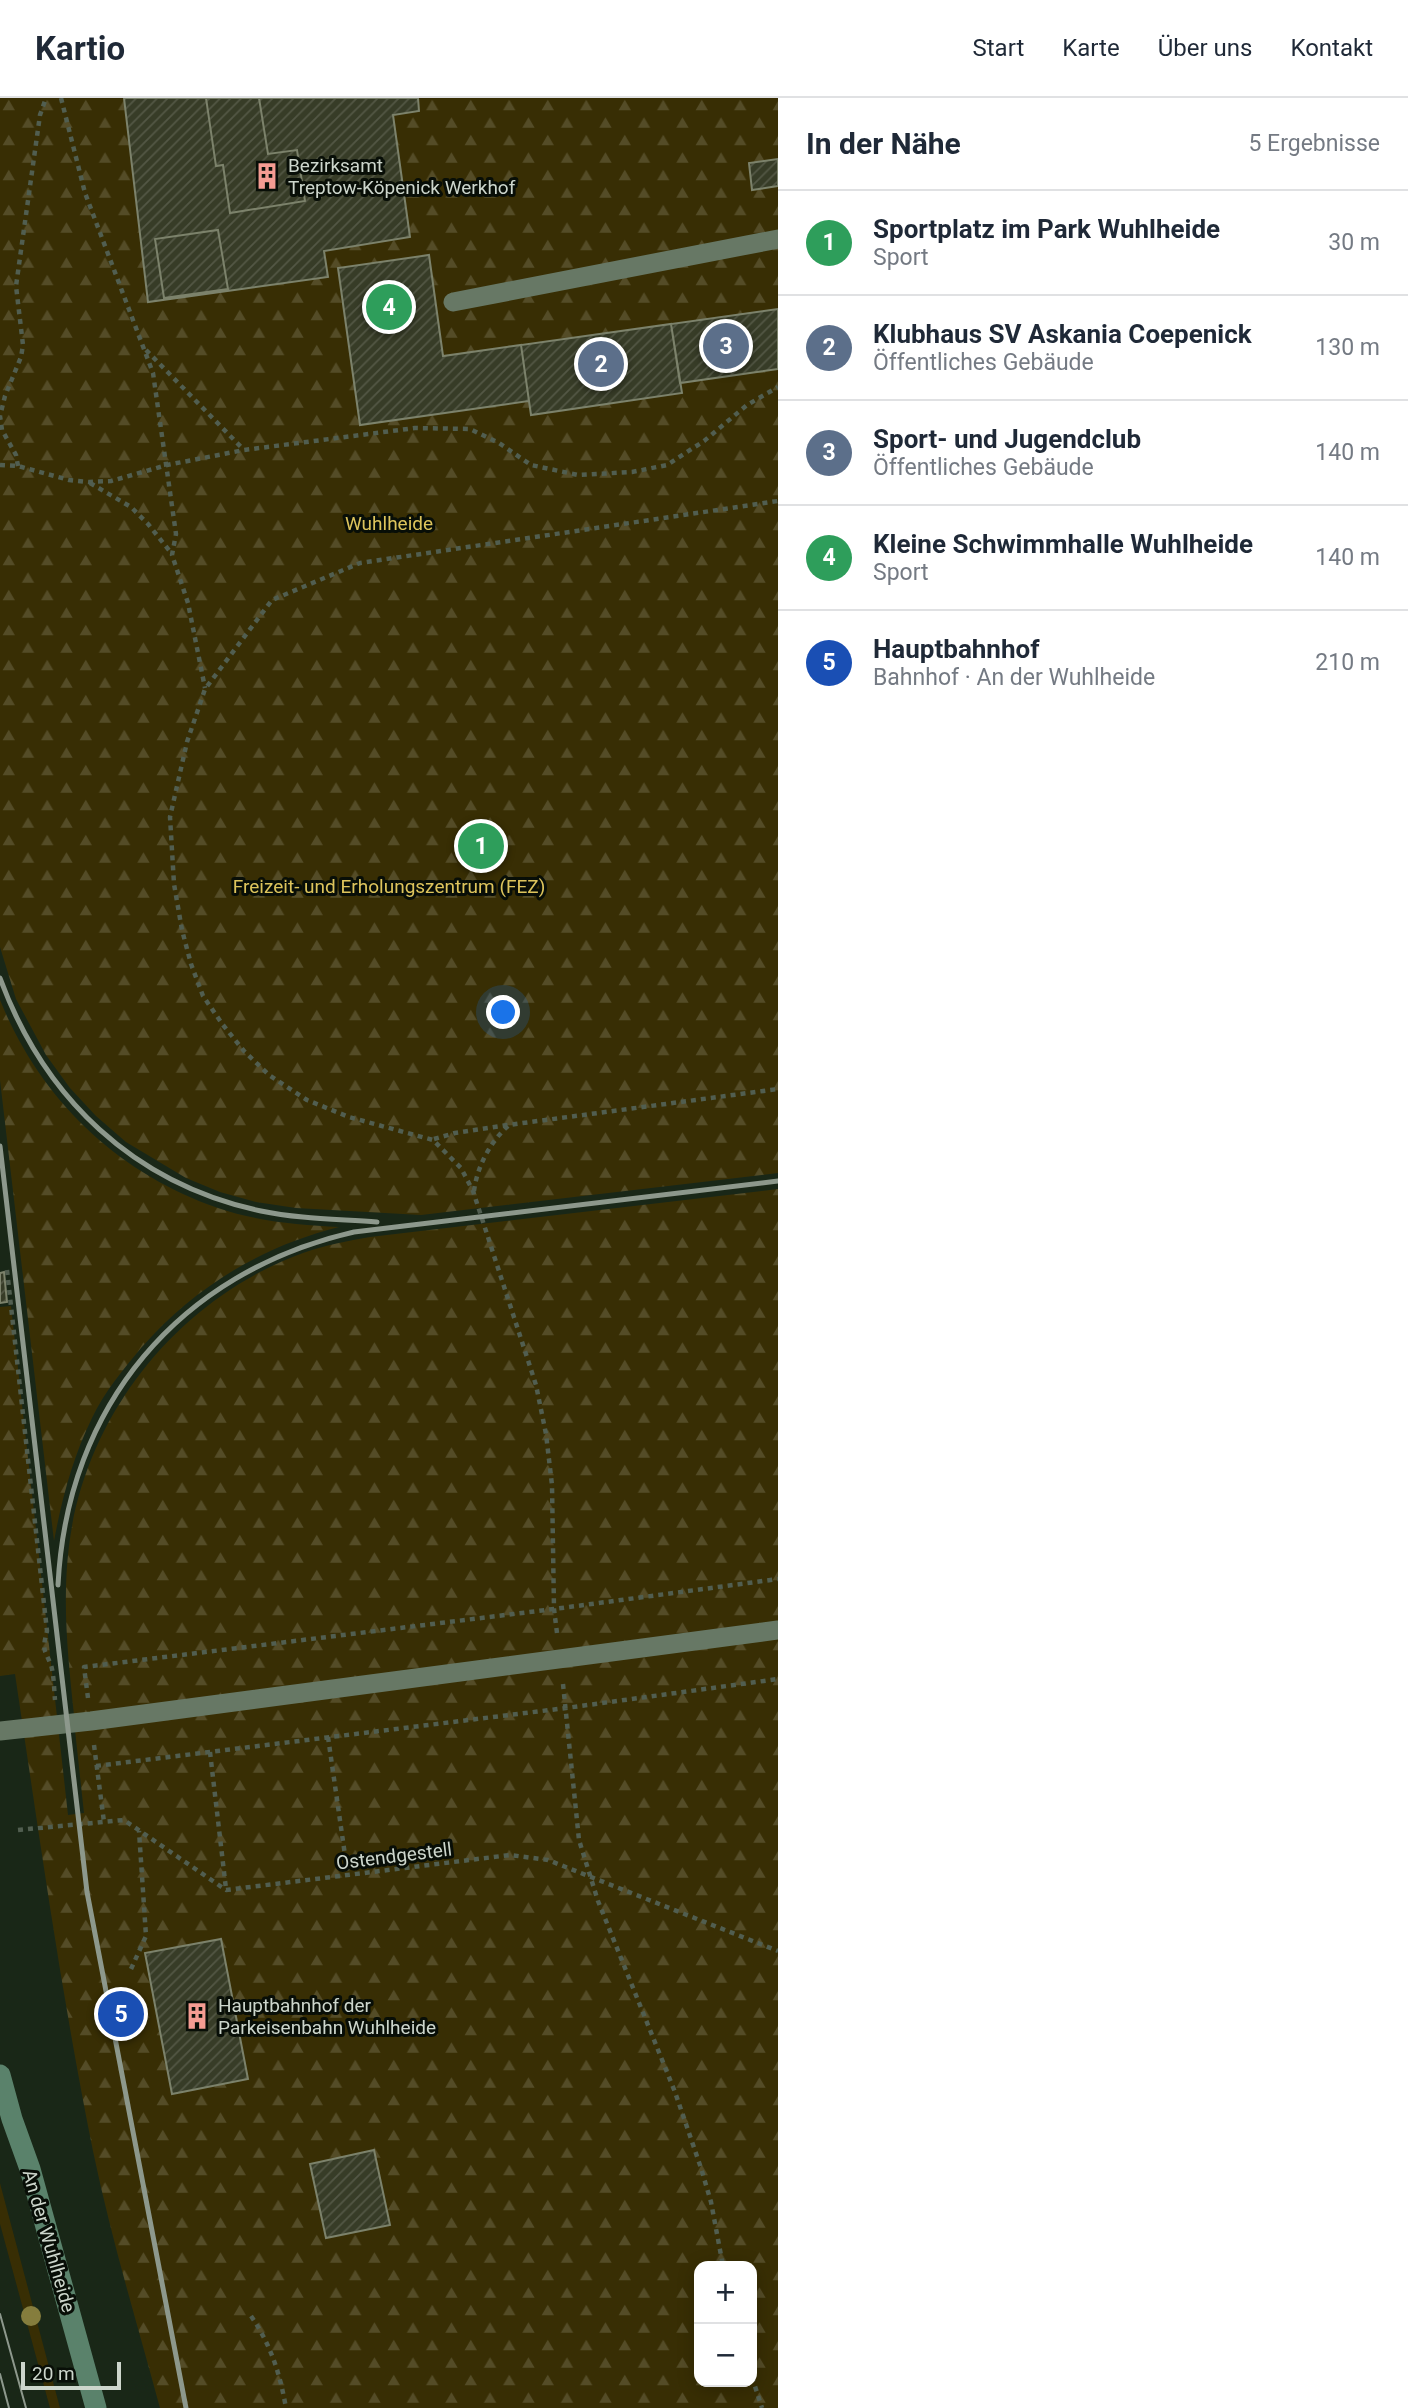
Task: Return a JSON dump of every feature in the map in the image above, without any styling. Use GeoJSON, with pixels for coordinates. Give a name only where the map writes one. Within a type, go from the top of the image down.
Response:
{"type":"FeatureCollection","features":[{"type":"Feature","properties":{"kind":"main road","name":"An der Wuhlheide"},"geometry":{"type":"LineString","coordinates":[[0,2075],[12,2119],[23,2146],[96,2408]]}},
{"type":"Feature","properties":{"kind":"main road"},"geometry":{"type":"LineString","coordinates":[[0,2134],[23,2146]]}},
{"type":"Feature","properties":{"kind":"lane"},"geometry":{"type":"LineString","coordinates":[[453,302],[778,239]]}},
{"type":"Feature","properties":{"kind":"lane"},"geometry":{"type":"LineString","coordinates":[[0,1731],[778,1630]]}},
{"type":"Feature","properties":{"kind":"path"},"geometry":{"type":"LineString","coordinates":[[18,467],[16,455],[2,430],[0,416],[23,345],[16,286],[40,115],[46,98]]}},
{"type":"Feature","properties":{"kind":"path"},"geometry":{"type":"LineString","coordinates":[[61,98],[85,193],[153,373],[176,534],[172,555]]}},
{"type":"Feature","properties":{"kind":"path"},"geometry":{"type":"LineString","coordinates":[[146,350],[243,450]]}},
{"type":"Feature","properties":{"kind":"path"},"geometry":{"type":"LineString","coordinates":[[0,465],[69,480],[111,481],[167,465],[243,450],[415,428],[470,429],[499,443],[531,465],[578,475],[632,472],[667,465],[704,441],[747,405],[778,387]]}},
{"type":"Feature","properties":{"kind":"path"},"geometry":{"type":"LineString","coordinates":[[89,482],[131,507],[172,555],[188,603],[205,689]]}},
{"type":"Feature","properties":{"kind":"path"},"geometry":{"type":"LineString","coordinates":[[560,1658],[554,1609],[552,1485],[546,1434],[536,1385],[473,1191],[461,1168],[433,1140],[349,1117],[307,1100],[269,1075],[223,1026],[203,996],[191,964],[174,884],[170,817],[187,742],[205,689],[272,600],[360,563],[778,501]]}},
{"type":"Feature","properties":{"kind":"path"},"geometry":{"type":"LineString","coordinates":[[433,1140],[456,1133],[508,1125],[778,1089]]}},
{"type":"Feature","properties":{"kind":"path"},"geometry":{"type":"LineString","coordinates":[[473,1191],[476,1175],[497,1136],[508,1125]]}},
{"type":"Feature","properties":{"kind":"path"},"geometry":{"type":"LineString","coordinates":[[7,1270],[47,1632],[43,1645],[44,1654],[51,1666],[57,1725]]}},
{"type":"Feature","properties":{"kind":"path"},"geometry":{"type":"LineString","coordinates":[[104,1822],[84,1667],[778,1579]]}},
{"type":"Feature","properties":{"kind":"path"},"geometry":{"type":"LineString","coordinates":[[96,1766],[778,1679]]}},
{"type":"Feature","properties":{"kind":"path"},"geometry":{"type":"LineString","coordinates":[[566,1708],[579,1840],[598,1901],[675,2092],[701,2168],[711,2202],[722,2261]]}},
{"type":"Feature","properties":{"kind":"path"},"geometry":{"type":"LineString","coordinates":[[328,1737],[348,1876]]}},
{"type":"Feature","properties":{"kind":"path"},"geometry":{"type":"LineString","coordinates":[[209,1752],[226,1890]]}},
{"type":"Feature","properties":{"kind":"path"},"geometry":{"type":"LineString","coordinates":[[18,1830],[124,1820],[226,1890]]}},
{"type":"Feature","properties":{"kind":"path"},"geometry":{"type":"LineString","coordinates":[[131,1969],[145,1936],[139,1830]]}},
{"type":"Feature","properties":{"kind":"path","name":"Ostendgestell"},"geometry":{"type":"LineString","coordinates":[[226,1890],[510,1855],[548,1860],[778,1951]]}},
{"type":"Feature","properties":{"kind":"path"},"geometry":{"type":"LineString","coordinates":[[251,2316],[271,2350],[280,2375],[286,2408]]}},
{"type":"Feature","properties":{"kind":"path"},"geometry":{"type":"LineString","coordinates":[[755,2387],[762,2408]]}},
{"type":"Feature","properties":{"kind":"green space","name":"Wuhlheide"},"geometry":{"type":"Polygon","coordinates":[[[0,98],[778,98],[778,1173],[421,1215],[296,1208],[256,1202],[220,1192],[186,1178],[126,1142],[96,1116],[70,1088],[46,1055],[16,999],[0,947],[0,98]]]}},
{"type":"Feature","properties":{"kind":"green space"},"geometry":{"type":"Polygon","coordinates":[[[0,1000],[17,1036],[60,1100],[86,1128],[115,1153],[147,1175],[181,1193],[232,1212],[277,1222],[339,1227],[282,1246],[231,1272],[184,1306],[141,1348],[108,1390],[85,1433],[69,1478],[54,1541],[0,1080],[0,1000]]]}},
{"type":"Feature","properties":{"kind":"green space"},"geometry":{"type":"Polygon","coordinates":[[[778,1189],[778,1622],[74,1715],[66,1588],[69,1546],[79,1497],[95,1451],[117,1407],[146,1367],[179,1331],[216,1299],[258,1273],[303,1253],[370,1237],[778,1189]]]}},
{"type":"Feature","properties":{"kind":"green space"},"geometry":{"type":"Polygon","coordinates":[[[11,1306],[68,1815],[84,1813],[75,1730],[778,1637],[778,2408],[160,2408],[100,2184],[81,2092],[15,1674],[0,1676],[0,1307],[11,1306]]]}},
{"type":"Feature","properties":{"kind":"green space"},"geometry":{"type":"Polygon","coordinates":[[[0,2183],[60,2408],[50,2408],[0,2224],[0,2183]]]}},
{"type":"Feature","properties":{"kind":"building","name":"Bezirksamt Treptow-Köpenick Werkhof"},"geometry":{"type":"Polygon","coordinates":[[[124,98],[418,98],[419,111],[393,115],[410,237],[324,251],[328,277],[148,302],[124,98]]]}},
{"type":"Feature","properties":{"kind":"building"},"geometry":{"type":"Polygon","coordinates":[[[206,98],[259,98],[268,154],[297,150],[305,201],[230,213],[223,165],[216,166],[206,98]]]}},
{"type":"Feature","properties":{"kind":"building"},"geometry":{"type":"Polygon","coordinates":[[[778,159],[778,186],[752,190],[749,163],[778,159]]]}},
{"type":"Feature","properties":{"kind":"building"},"geometry":{"type":"Polygon","coordinates":[[[218,230],[228,289],[164,298],[155,239],[218,230]]]}},
{"type":"Feature","properties":{"kind":"building"},"geometry":{"type":"Polygon","coordinates":[[[429,255],[443,356],[521,345],[529,401],[360,425],[338,268],[429,255]]]}},
{"type":"Feature","properties":{"kind":"building"},"geometry":{"type":"Polygon","coordinates":[[[778,309],[778,369],[680,383],[671,324],[778,309]]]}},
{"type":"Feature","properties":{"kind":"building"},"geometry":{"type":"Polygon","coordinates":[[[671,324],[682,393],[531,415],[521,345],[671,324]]]}},
{"type":"Feature","properties":{"kind":"building"},"geometry":{"type":"Polygon","coordinates":[[[4,1272],[7,1302],[0,1303],[0,1273],[4,1272]]]}},
{"type":"Feature","properties":{"kind":"building","name":"Hauptbahnhof der Parkeisenbahn Wuhlheide"},"geometry":{"type":"Polygon","coordinates":[[[221,1939],[248,2079],[172,2094],[145,1953],[221,1939]]]}},
{"type":"Feature","properties":{"kind":"building"},"geometry":{"type":"Polygon","coordinates":[[[374,2150],[390,2225],[326,2238],[310,2164],[374,2150]]]}},
{"type":"Feature","properties":{"kind":"tram line"},"geometry":{"type":"LineString","coordinates":[[0,2314],[26,2408]]}},
{"type":"Feature","properties":{"kind":"tram line"},"geometry":{"type":"LineString","coordinates":[[0,2374],[9,2408]]}},
{"type":"Feature","properties":{"kind":"railway"},"geometry":{"type":"LineString","coordinates":[[0,978],[41,1061],[68,1097],[99,1129],[134,1157],[173,1180],[215,1198],[261,1211],[377,1222]]}},
{"type":"Feature","properties":{"kind":"railway"},"geometry":{"type":"LineString","coordinates":[[0,1146],[87,1892],[186,2408]]}},
{"type":"Feature","properties":{"kind":"railway"},"geometry":{"type":"LineString","coordinates":[[58,1585],[66,1520],[83,1460],[109,1405],[144,1356],[186,1314],[235,1279],[291,1251],[354,1232],[778,1181]]}},
{"type":"Feature","properties":{"kind":"place","name":"Bezirksamt Treptow-Köpenick Werkhof"},"geometry":{"type":"Point","coordinates":[267,176]}},
{"type":"Feature","properties":{"kind":"place","name":"Kleine Schwimmhalle Wuhlheide"},"geometry":{"type":"Point","coordinates":[389,307]}},
{"type":"Feature","properties":{"kind":"place","name":"Sport- und Jugendclub"},"geometry":{"type":"Point","coordinates":[726,346]}},
{"type":"Feature","properties":{"kind":"place","name":"Klubhaus SV Askania Coepenick"},"geometry":{"type":"Point","coordinates":[601,364]}},
{"type":"Feature","properties":{"kind":"place","name":"Sportplatz im Park Wuhlheide"},"geometry":{"type":"Point","coordinates":[481,846]}},
{"type":"Feature","properties":{"kind":"place","name":"Hauptbahnhof"},"geometry":{"type":"Point","coordinates":[121,2014]}},
{"type":"Feature","properties":{"kind":"place","name":"Hauptbahnhof der Parkeisenbahn Wuhlheide"},"geometry":{"type":"Point","coordinates":[197,2016]}},
{"type":"Feature","properties":{"kind":"park label","name":"Freizeit- und Erholungszentrum (FEZ)"},"geometry":{"type":"Point","coordinates":[389,886]}}]}
